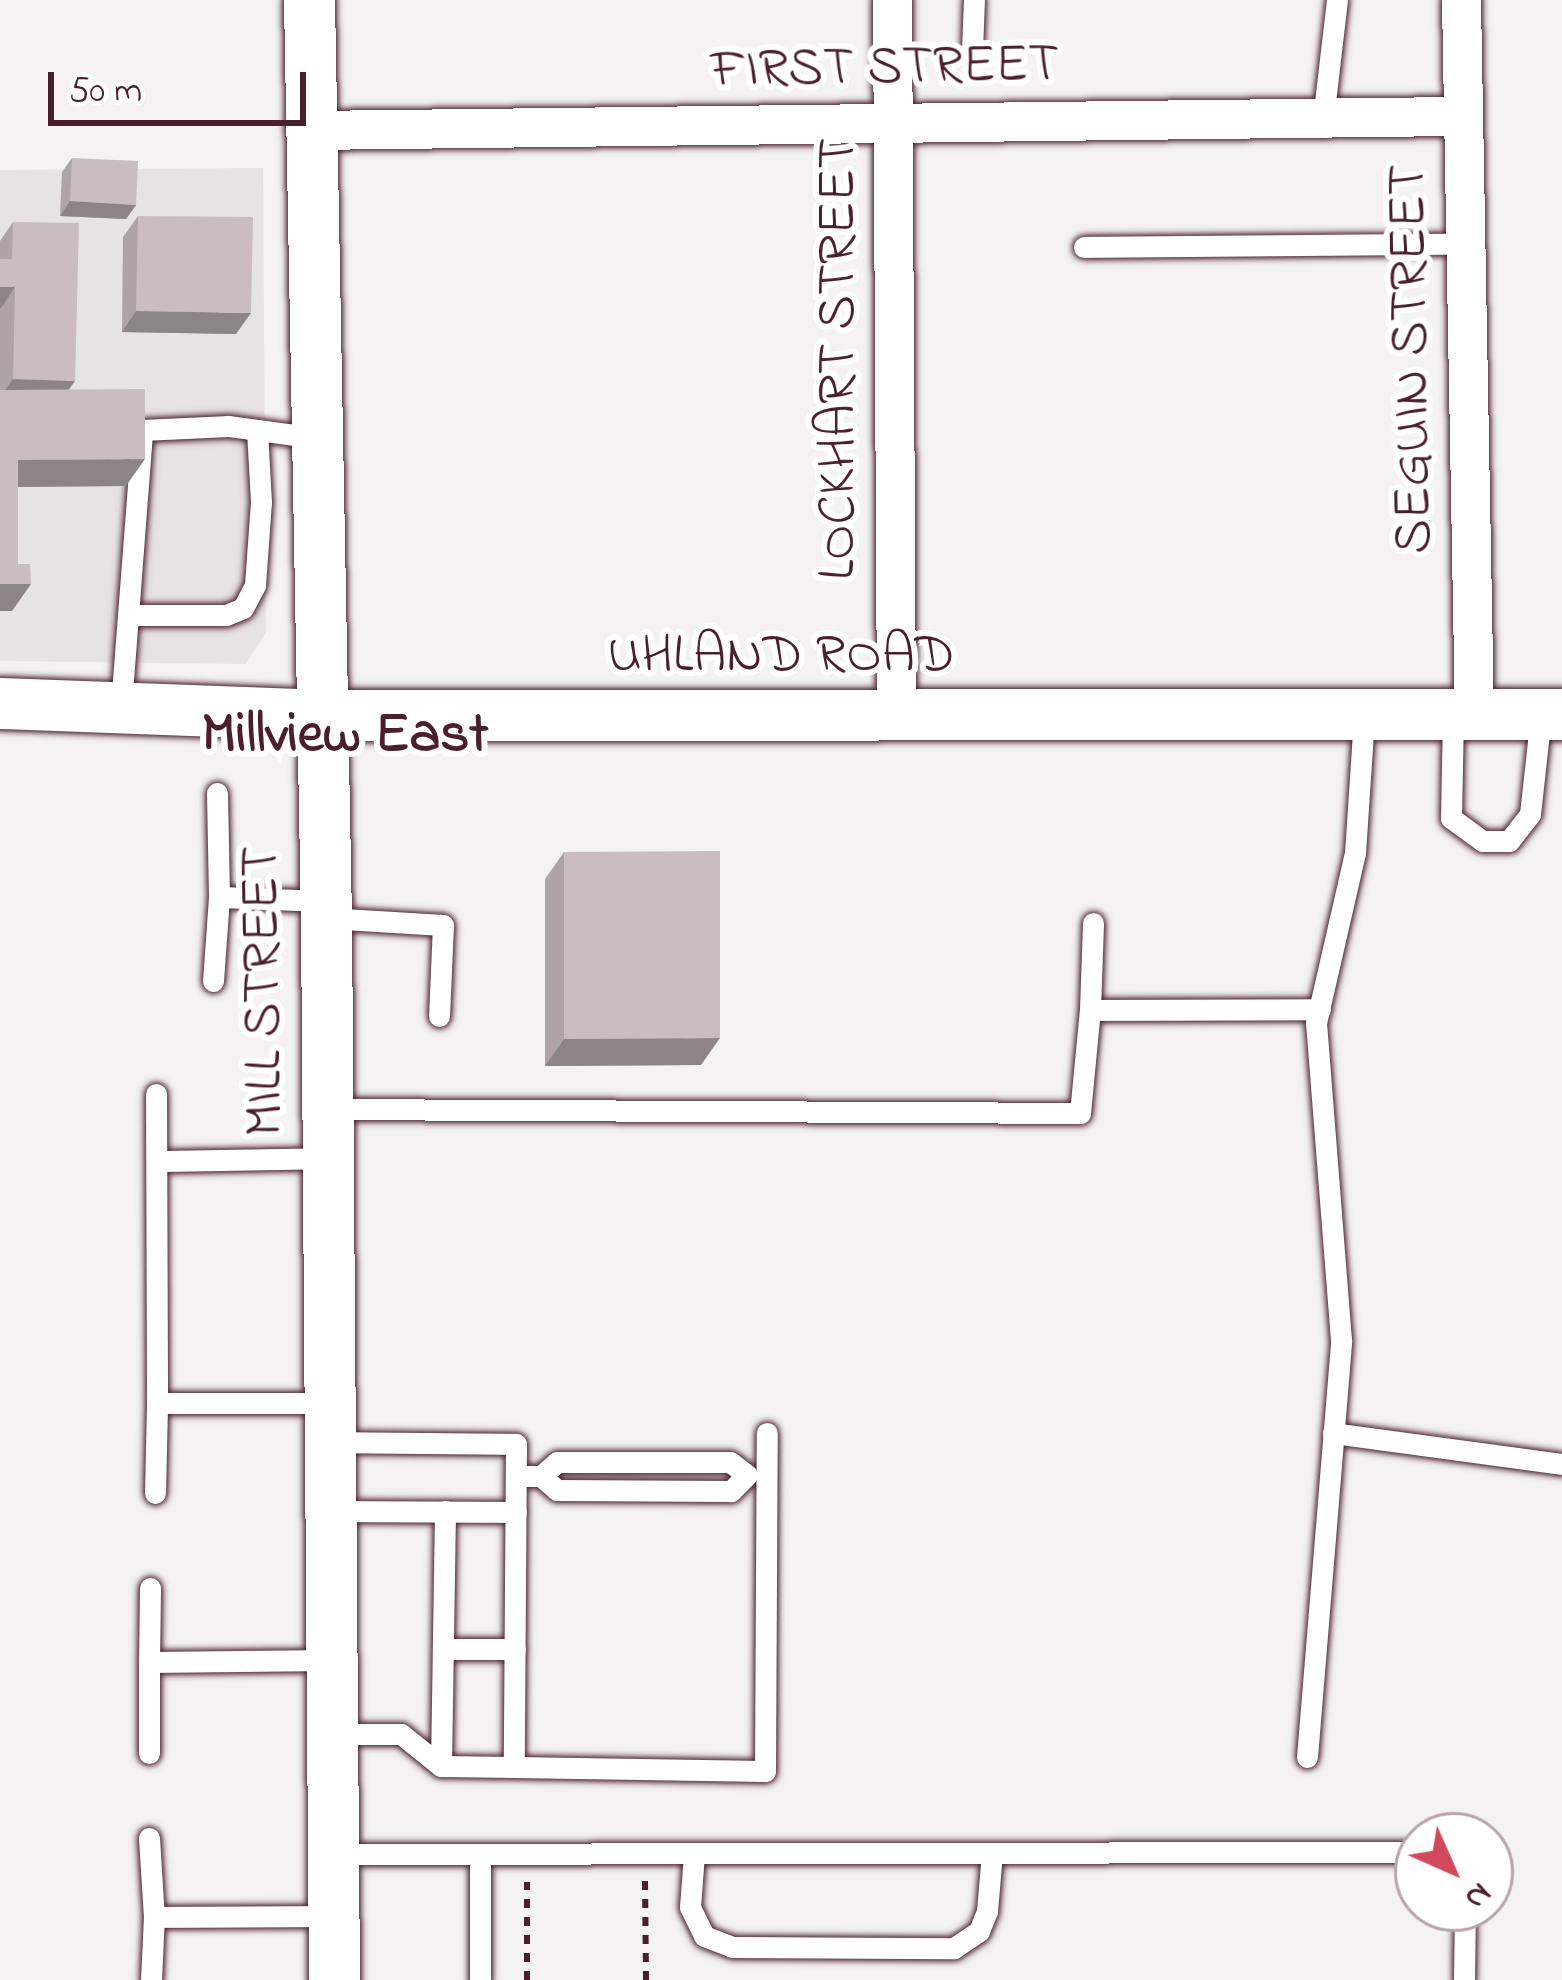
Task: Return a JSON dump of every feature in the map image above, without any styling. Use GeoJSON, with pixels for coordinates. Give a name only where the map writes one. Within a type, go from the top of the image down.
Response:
{"type":"FeatureCollection","features":[{"type":"Feature","properties":{"kind":"street","name":"MILL STREET"},"geometry":{"type":"LineString","coordinates":[[309,0],[326,910],[334,1980]]}},
{"type":"Feature","properties":{"kind":"street","name":"LOCKHART STREET"},"geometry":{"type":"LineString","coordinates":[[892,0],[896,718]]}},
{"type":"Feature","properties":{"kind":"street","name":"SEGUIN STREET"},"geometry":{"type":"LineString","coordinates":[[1461,0],[1464,715]]}},
{"type":"Feature","properties":{"kind":"street","name":"FIRST STREET"},"geometry":{"type":"LineString","coordinates":[[309,130],[1463,116]]}},
{"type":"Feature","properties":{"kind":"street","name":"UHLAND ROAD"},"geometry":{"type":"LineString","coordinates":[[0,703],[320,715],[1551,714]]}},
{"type":"Feature","properties":{"kind":"lane"},"geometry":{"type":"LineString","coordinates":[[972,51],[974,0]]}},
{"type":"Feature","properties":{"kind":"lane"},"geometry":{"type":"LineString","coordinates":[[1323,119],[1337,0]]}},
{"type":"Feature","properties":{"kind":"lane"},"geometry":{"type":"LineString","coordinates":[[1084,247],[1465,244]]}},
{"type":"Feature","properties":{"kind":"lane"},"geometry":{"type":"LineString","coordinates":[[122,706],[142,430],[184,424],[317,438]]}},
{"type":"Feature","properties":{"kind":"lane"},"geometry":{"type":"LineString","coordinates":[[128,615],[226,615],[243,608],[255,585],[261,502],[257,430]]}},
{"type":"Feature","properties":{"kind":"lane"},"geometry":{"type":"LineString","coordinates":[[1464,715],[1451,818],[1484,841],[1509,841],[1531,814],[1551,714]]}},
{"type":"Feature","properties":{"kind":"lane"},"geometry":{"type":"LineString","coordinates":[[1307,1757],[1341,1340],[1316,1023],[1355,854],[1364,716]]}},
{"type":"Feature","properties":{"kind":"lane"},"geometry":{"type":"LineString","coordinates":[[213,981],[219,897],[217,793]]}},
{"type":"Feature","properties":{"kind":"lane"},"geometry":{"type":"LineString","coordinates":[[219,897],[443,925],[440,1016]]}},
{"type":"Feature","properties":{"kind":"lane"},"geometry":{"type":"LineString","coordinates":[[159,1161],[327,1134],[1080,1112],[1093,923]]}},
{"type":"Feature","properties":{"kind":"lane"},"geometry":{"type":"LineString","coordinates":[[1090,1010],[1320,1009]]}},
{"type":"Feature","properties":{"kind":"lane"},"geometry":{"type":"LineString","coordinates":[[155,1493],[156,1094]]}},
{"type":"Feature","properties":{"kind":"lane"},"geometry":{"type":"LineString","coordinates":[[157,1403],[516,1444],[515,1649],[504,1697],[514,1767]]}},
{"type":"Feature","properties":{"kind":"lane"},"geometry":{"type":"LineString","coordinates":[[332,1734],[400,1734],[441,1766],[765,1771],[757,1475],[767,1432]]}},
{"type":"Feature","properties":{"kind":"lane"},"geometry":{"type":"LineString","coordinates":[[1333,1433],[1562,1464]]}},
{"type":"Feature","properties":{"kind":"lane"},"geometry":{"type":"LineString","coordinates":[[516,1476],[541,1476],[557,1490],[731,1491],[757,1475]]}},
{"type":"Feature","properties":{"kind":"lane"},"geometry":{"type":"LineString","coordinates":[[330,1511],[516,1512]]}},
{"type":"Feature","properties":{"kind":"lane"},"geometry":{"type":"LineString","coordinates":[[441,1766],[448,1697],[443,1649],[446,1511]]}},
{"type":"Feature","properties":{"kind":"lane"},"geometry":{"type":"LineString","coordinates":[[149,1753],[150,1588]]}},
{"type":"Feature","properties":{"kind":"lane"},"geometry":{"type":"LineString","coordinates":[[443,1649],[515,1649]]}},
{"type":"Feature","properties":{"kind":"lane"},"geometry":{"type":"LineString","coordinates":[[149,1662],[331,1660]]}},
{"type":"Feature","properties":{"kind":"lane"},"geometry":{"type":"LineString","coordinates":[[149,1838],[154,1917],[151,1980]]}},
{"type":"Feature","properties":{"kind":"lane"},"geometry":{"type":"LineString","coordinates":[[333,1854],[1394,1852]]}},
{"type":"Feature","properties":{"kind":"lane"},"geometry":{"type":"LineString","coordinates":[[694,1853],[690,1906],[704,1936],[731,1947],[954,1948],[979,1930],[992,1853]]}},
{"type":"Feature","properties":{"kind":"lane"},"geometry":{"type":"LineString","coordinates":[[480,1854],[480,1980]]}},
{"type":"Feature","properties":{"kind":"lane"},"geometry":{"type":"LineString","coordinates":[[154,1917],[333,1916]]}},
{"type":"Feature","properties":{"kind":"lane"},"geometry":{"type":"LineString","coordinates":[[1464,1980],[1465,1932]]}},
{"type":"Feature","properties":{"kind":"path"},"geometry":{"type":"LineString","coordinates":[[622,1879],[645,1878],[646,1980]]}},
{"type":"Feature","properties":{"kind":"path"},"geometry":{"type":"LineString","coordinates":[[527,1980],[527,1882],[550,1881]]}},
{"type":"Feature","properties":{"kind":"shaded area"},"geometry":{"type":"Polygon","coordinates":[[[263,168],[266,632],[246,664],[0,661],[0,170],[263,168]]]}},
{"type":"Feature","properties":{"kind":"building"},"geometry":{"type":"Polygon","coordinates":[[[72,158],[138,161],[136,205],[70,201],[72,158]]]}},
{"type":"Feature","properties":{"kind":"building"},"geometry":{"type":"Polygon","coordinates":[[[138,216],[253,217],[251,313],[136,311],[138,216]]]}},
{"type":"Feature","properties":{"kind":"building"},"geometry":{"type":"Polygon","coordinates":[[[13,222],[79,223],[75,381],[13,379],[15,287],[0,287],[0,259],[12,259],[13,222]]]}},
{"type":"Feature","properties":{"kind":"building"},"geometry":{"type":"Polygon","coordinates":[[[145,389],[145,459],[18,460],[18,564],[30,564],[31,584],[0,584],[0,390],[145,389]]]}},
{"type":"Feature","properties":{"kind":"building"},"geometry":{"type":"Polygon","coordinates":[[[720,851],[720,1038],[564,1039],[564,852],[720,851]]]}},
{"type":"Feature","properties":{"kind":"district","name":"Millview East"},"geometry":{"type":"Point","coordinates":[345,737]}}]}
